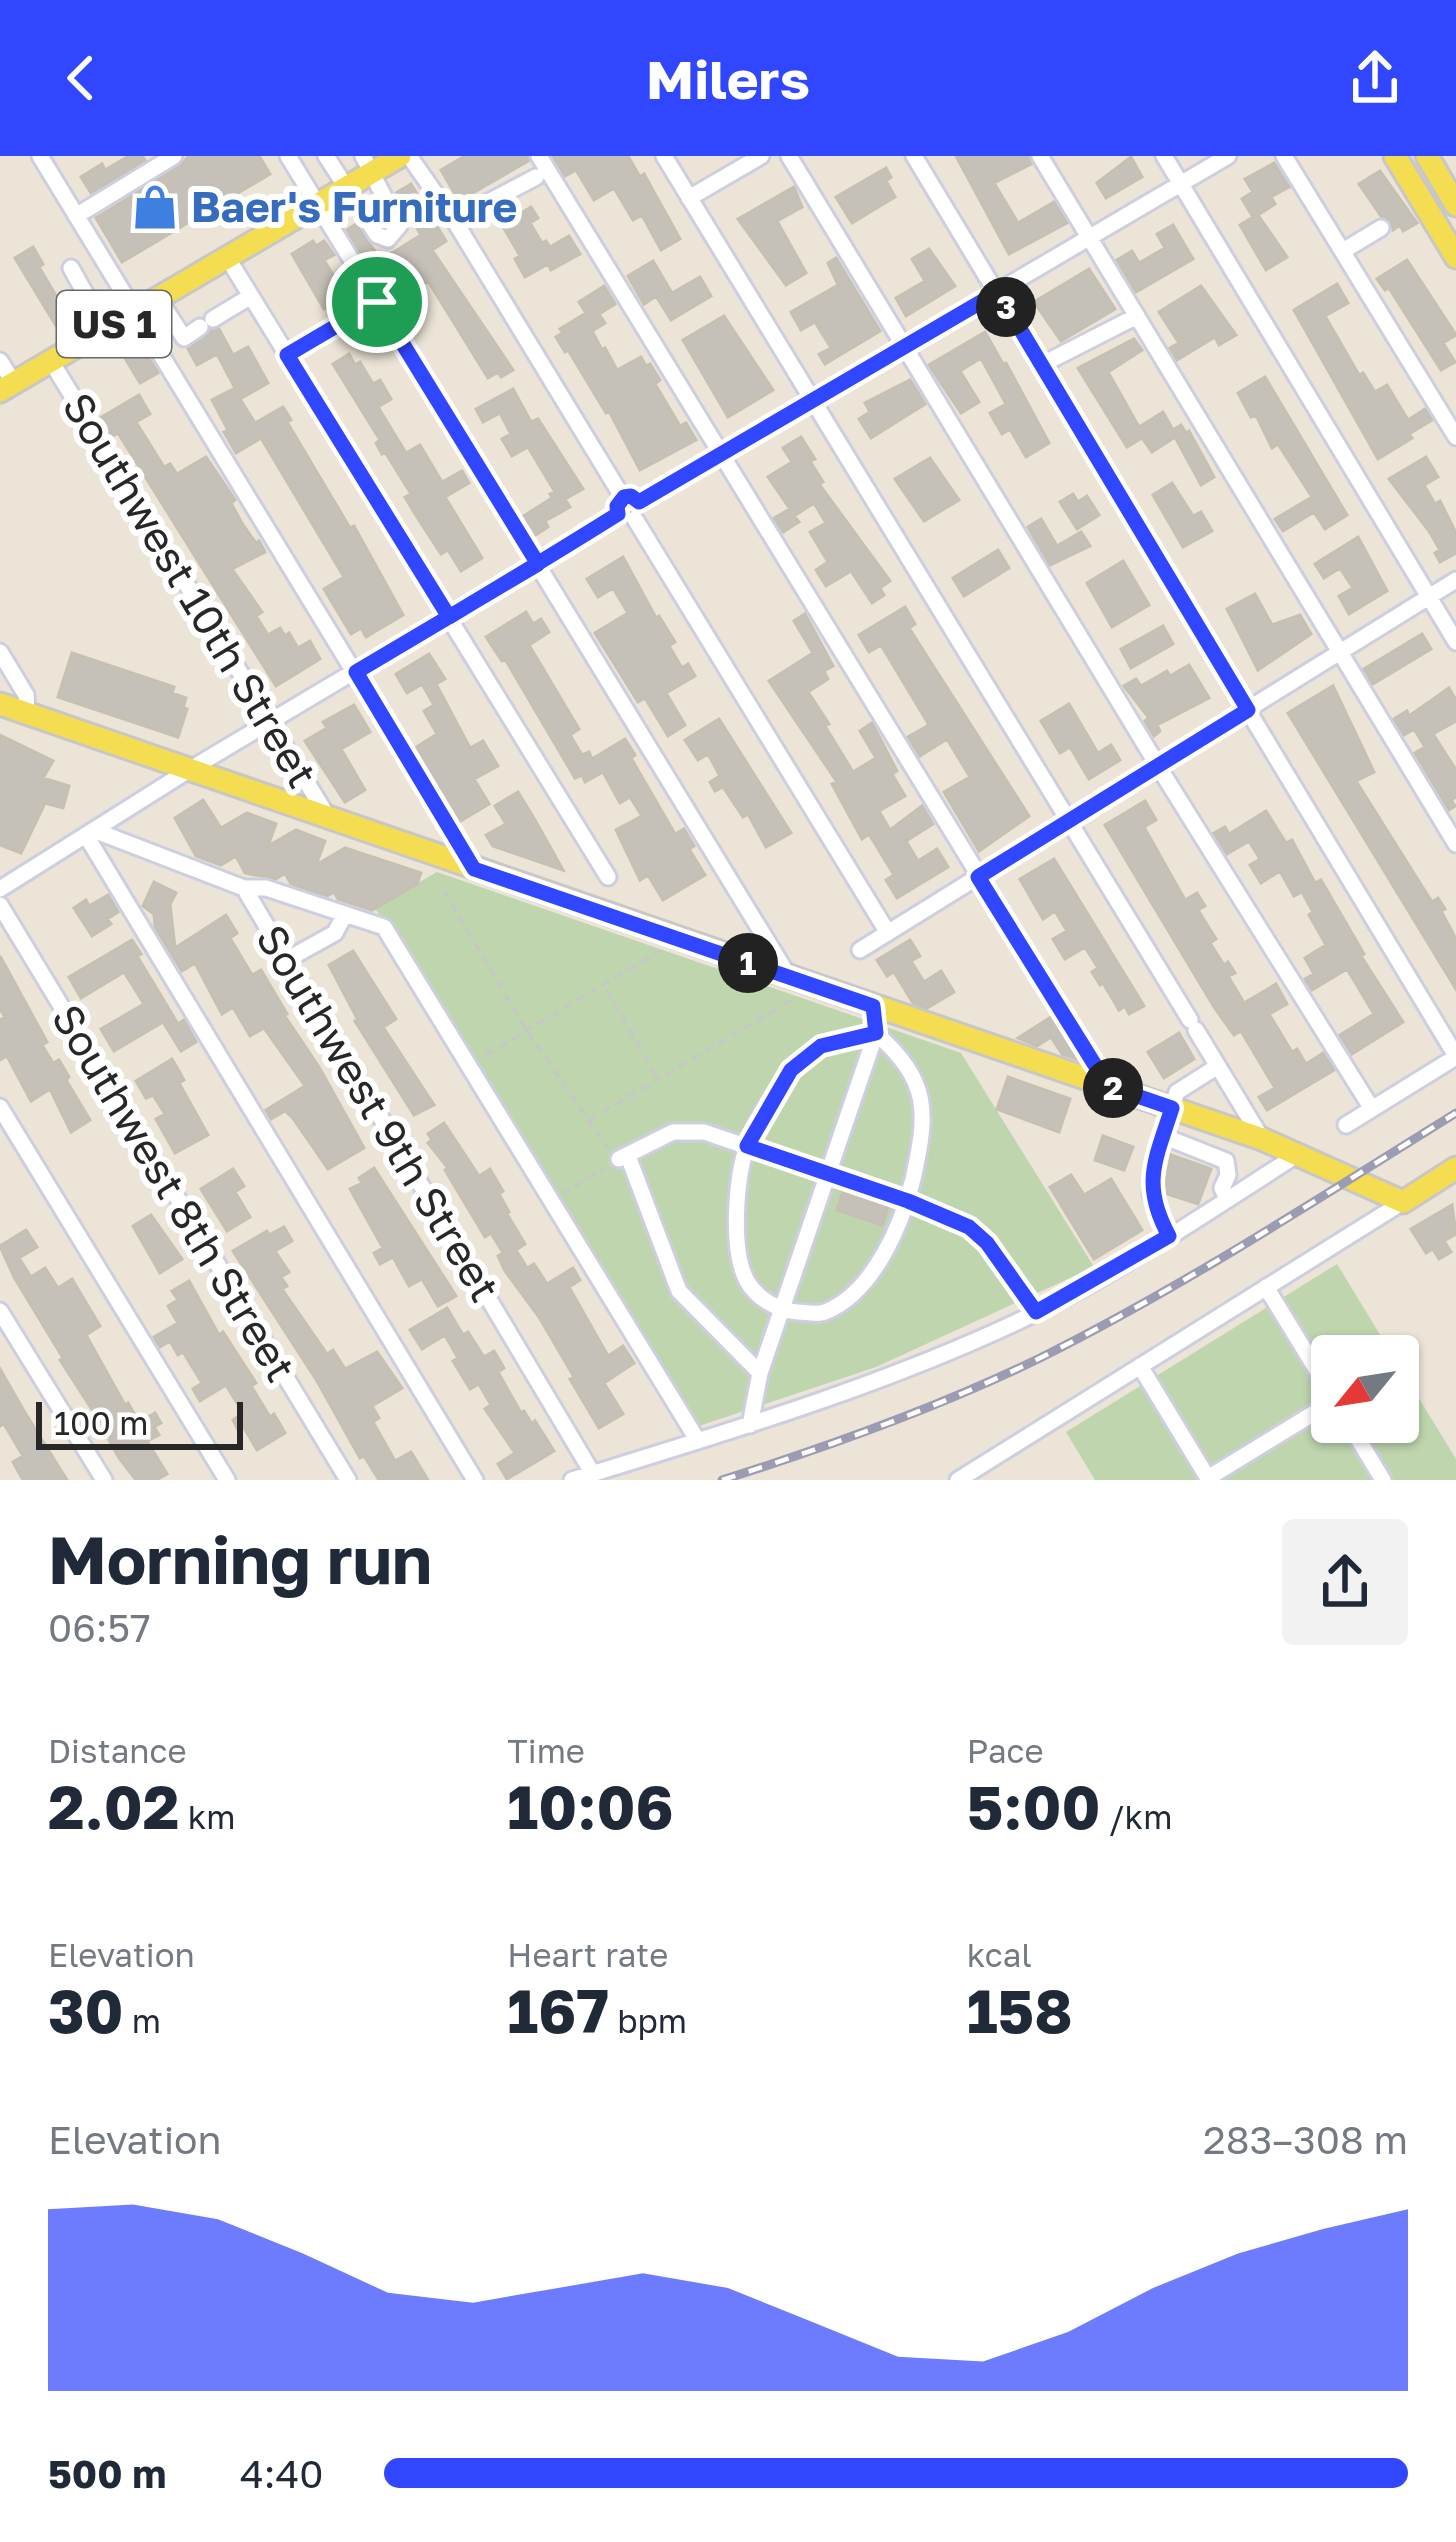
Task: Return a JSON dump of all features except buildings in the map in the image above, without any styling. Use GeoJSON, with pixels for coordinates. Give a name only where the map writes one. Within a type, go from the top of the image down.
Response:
{"type":"FeatureCollection","features":[{"type":"Feature","properties":{"kind":"main road","name":"US 1"},"geometry":{"type":"LineString","coordinates":[[7,387],[346,188],[368,164],[400,156]]}},
{"type":"Feature","properties":{"kind":"main road"},"geometry":{"type":"LineString","coordinates":[[1395,156],[1456,257]]}},
{"type":"Feature","properties":{"kind":"main road"},"geometry":{"type":"LineString","coordinates":[[1414,156],[1421,168],[1442,182]]}},
{"type":"Feature","properties":{"kind":"main road"},"geometry":{"type":"LineString","coordinates":[[1427,156],[1456,205]]}},
{"type":"Feature","properties":{"kind":"main road"},"geometry":{"type":"LineString","coordinates":[[0,704],[474,869],[791,988],[873,1006],[1262,1139],[1403,1202],[1456,1168]]}},
{"type":"Feature","properties":{"kind":"street"},"geometry":{"type":"LineString","coordinates":[[40,156],[474,869]]}},
{"type":"Feature","properties":{"kind":"street"},"geometry":{"type":"LineString","coordinates":[[76,216],[174,156]]}},
{"type":"Feature","properties":{"kind":"street"},"geometry":{"type":"LineString","coordinates":[[288,156],[791,988]]}},
{"type":"Feature","properties":{"kind":"street"},"geometry":{"type":"LineString","coordinates":[[326,156],[377,236],[388,239],[398,226],[368,164]]}},
{"type":"Feature","properties":{"kind":"street"},"geometry":{"type":"LineString","coordinates":[[409,156],[454,220],[888,932]]}},
{"type":"Feature","properties":{"kind":"street"},"geometry":{"type":"LineString","coordinates":[[539,156],[1108,1086]]}},
{"type":"Feature","properties":{"kind":"street"},"geometry":{"type":"LineString","coordinates":[[689,198],[761,156]]}},
{"type":"Feature","properties":{"kind":"street"},"geometry":{"type":"LineString","coordinates":[[789,156],[1372,1109]]}},
{"type":"Feature","properties":{"kind":"street"},"geometry":{"type":"LineString","coordinates":[[914,156],[1456,1057],[1346,1125]]}},
{"type":"Feature","properties":{"kind":"street"},"geometry":{"type":"LineString","coordinates":[[1040,156],[1456,844]]}},
{"type":"Feature","properties":{"kind":"street"},"geometry":{"type":"LineString","coordinates":[[1164,156],[1456,642]]}},
{"type":"Feature","properties":{"kind":"street"},"geometry":{"type":"LineString","coordinates":[[1284,156],[1456,437]]}},
{"type":"Feature","properties":{"kind":"street"},"geometry":{"type":"LineString","coordinates":[[671,158],[689,198],[812,404],[1262,1139]]}},
{"type":"Feature","properties":{"kind":"street"},"geometry":{"type":"LineString","coordinates":[[0,890],[189,770],[812,404],[1216,159]]}},
{"type":"Feature","properties":{"kind":"street"},"geometry":{"type":"LineString","coordinates":[[454,220],[536,177]]}},
{"type":"Feature","properties":{"kind":"street"},"geometry":{"type":"LineString","coordinates":[[1342,251],[1381,228]]}},
{"type":"Feature","properties":{"kind":"street"},"geometry":{"type":"LineString","coordinates":[[227,257],[608,877]]}},
{"type":"Feature","properties":{"kind":"street"},"geometry":{"type":"LineString","coordinates":[[71,268],[105,329]]}},
{"type":"Feature","properties":{"kind":"street"},"geometry":{"type":"LineString","coordinates":[[158,298],[184,338],[251,296]]}},
{"type":"Feature","properties":{"kind":"street"},"geometry":{"type":"LineString","coordinates":[[287,355],[377,302]]}},
{"type":"Feature","properties":{"kind":"street"},"geometry":{"type":"LineString","coordinates":[[1041,364],[1137,316]]}},
{"type":"Feature","properties":{"kind":"street"},"geometry":{"type":"LineString","coordinates":[[0,361],[7,387]]}},
{"type":"Feature","properties":{"kind":"street","name":"Southwest 10th Street"},"geometry":{"type":"LineString","coordinates":[[51,361],[329,819]]}},
{"type":"Feature","properties":{"kind":"street"},"geometry":{"type":"LineString","coordinates":[[860,950],[1456,580]]}},
{"type":"Feature","properties":{"kind":"street"},"geometry":{"type":"LineString","coordinates":[[0,652],[26,695],[27,713]]}},
{"type":"Feature","properties":{"kind":"street"},"geometry":{"type":"LineString","coordinates":[[92,834],[475,1480]]}},
{"type":"Feature","properties":{"kind":"street","name":"Southwest 9th Street"},"geometry":{"type":"LineString","coordinates":[[92,834],[244,888],[593,1474]]}},
{"type":"Feature","properties":{"kind":"street"},"geometry":{"type":"LineString","coordinates":[[244,888],[266,888],[384,927],[698,1441]]}},
{"type":"Feature","properties":{"kind":"street","name":"Southwest 8th Street"},"geometry":{"type":"LineString","coordinates":[[0,905],[348,1480]]}},
{"type":"Feature","properties":{"kind":"street"},"geometry":{"type":"LineString","coordinates":[[288,959],[335,933],[345,914]]}},
{"type":"Feature","properties":{"kind":"street"},"geometry":{"type":"LineString","coordinates":[[751,1425],[760,1373],[876,1033],[873,1006]]}},
{"type":"Feature","properties":{"kind":"street"},"geometry":{"type":"LineString","coordinates":[[876,1033],[902,1057],[922,1097],[923,1134],[908,1201],[887,1252],[861,1286],[824,1313],[780,1311],[748,1284],[739,1259],[737,1197],[747,1146],[791,1070],[821,1046],[876,1033]]}},
{"type":"Feature","properties":{"kind":"street"},"geometry":{"type":"LineString","coordinates":[[1169,1236],[1151,1194],[1153,1168],[1177,1092],[1218,1066]]}},
{"type":"Feature","properties":{"kind":"street"},"geometry":{"type":"LineString","coordinates":[[0,1107],[227,1480]]}},
{"type":"Feature","properties":{"kind":"street"},"geometry":{"type":"LineString","coordinates":[[760,1373],[679,1291],[624,1158],[673,1132],[704,1132],[908,1201],[969,1227],[987,1243],[1036,1312]]}},
{"type":"Feature","properties":{"kind":"street"},"geometry":{"type":"LineString","coordinates":[[1163,1136],[1226,1161],[1228,1175],[1222,1188],[1227,1199]]}},
{"type":"Feature","properties":{"kind":"street"},"geometry":{"type":"LineString","coordinates":[[572,1480],[751,1425],[934,1359],[1036,1312],[1297,1155]]}},
{"type":"Feature","properties":{"kind":"street"},"geometry":{"type":"LineString","coordinates":[[958,1480],[1403,1202]]}},
{"type":"Feature","properties":{"kind":"street"},"geometry":{"type":"LineString","coordinates":[[1266,1287],[1311,1363]]}},
{"type":"Feature","properties":{"kind":"street"},"geometry":{"type":"LineString","coordinates":[[0,1311],[104,1480]]}},
{"type":"Feature","properties":{"kind":"street"},"geometry":{"type":"LineString","coordinates":[[1140,1366],[1208,1479],[1311,1413]]}},
{"type":"Feature","properties":{"kind":"street"},"geometry":{"type":"LineString","coordinates":[[1361,1443],[1383,1480]]}},
{"type":"Feature","properties":{"kind":"path"},"geometry":{"type":"LineString","coordinates":[[443,891],[587,1121],[624,1158],[558,1197]]}},
{"type":"Feature","properties":{"kind":"path"},"geometry":{"type":"LineString","coordinates":[[486,1055],[662,950]]}},
{"type":"Feature","properties":{"kind":"path"},"geometry":{"type":"LineString","coordinates":[[604,987],[656,1077]]}},
{"type":"Feature","properties":{"kind":"path"},"geometry":{"type":"LineString","coordinates":[[587,1121],[791,988]]}},
{"type":"Feature","properties":{"kind":"green space"},"geometry":{"type":"Polygon","coordinates":[[[437,872],[961,1053],[1094,1267],[876,1367],[693,1428],[375,908],[437,872]]]}},
{"type":"Feature","properties":{"kind":"green space"},"geometry":{"type":"Polygon","coordinates":[[[1337,1264],[1380,1335],[1311,1335],[1311,1443],[1419,1443],[1419,1398],[1456,1459],[1456,1480],[1095,1480],[1066,1432],[1337,1264]]]}},
{"type":"Feature","properties":{"kind":"railway"},"geometry":{"type":"LineString","coordinates":[[722,1480],[883,1425],[1038,1359],[1198,1272],[1456,1113]]}},
{"type":"Feature","properties":{"kind":"place","name":"Baer's Furniture"},"geometry":{"type":"Point","coordinates":[155,207]}},
{"type":"Feature","properties":{"kind":"route"},"geometry":{"type":"LineString","coordinates":[[377,302],[287,355],[449,617],[493,590],[538,564],[618,514],[618,502],[624,497],[639,502],[998,292],[1248,710],[978,877],[1108,1086],[1172,1108],[1153,1168],[1151,1194],[1169,1236],[1036,1312],[987,1243],[969,1227],[747,1146],[791,1070],[821,1046],[876,1033],[873,1006],[474,869],[356,672],[449,617],[538,564],[377,302]]}}]}
